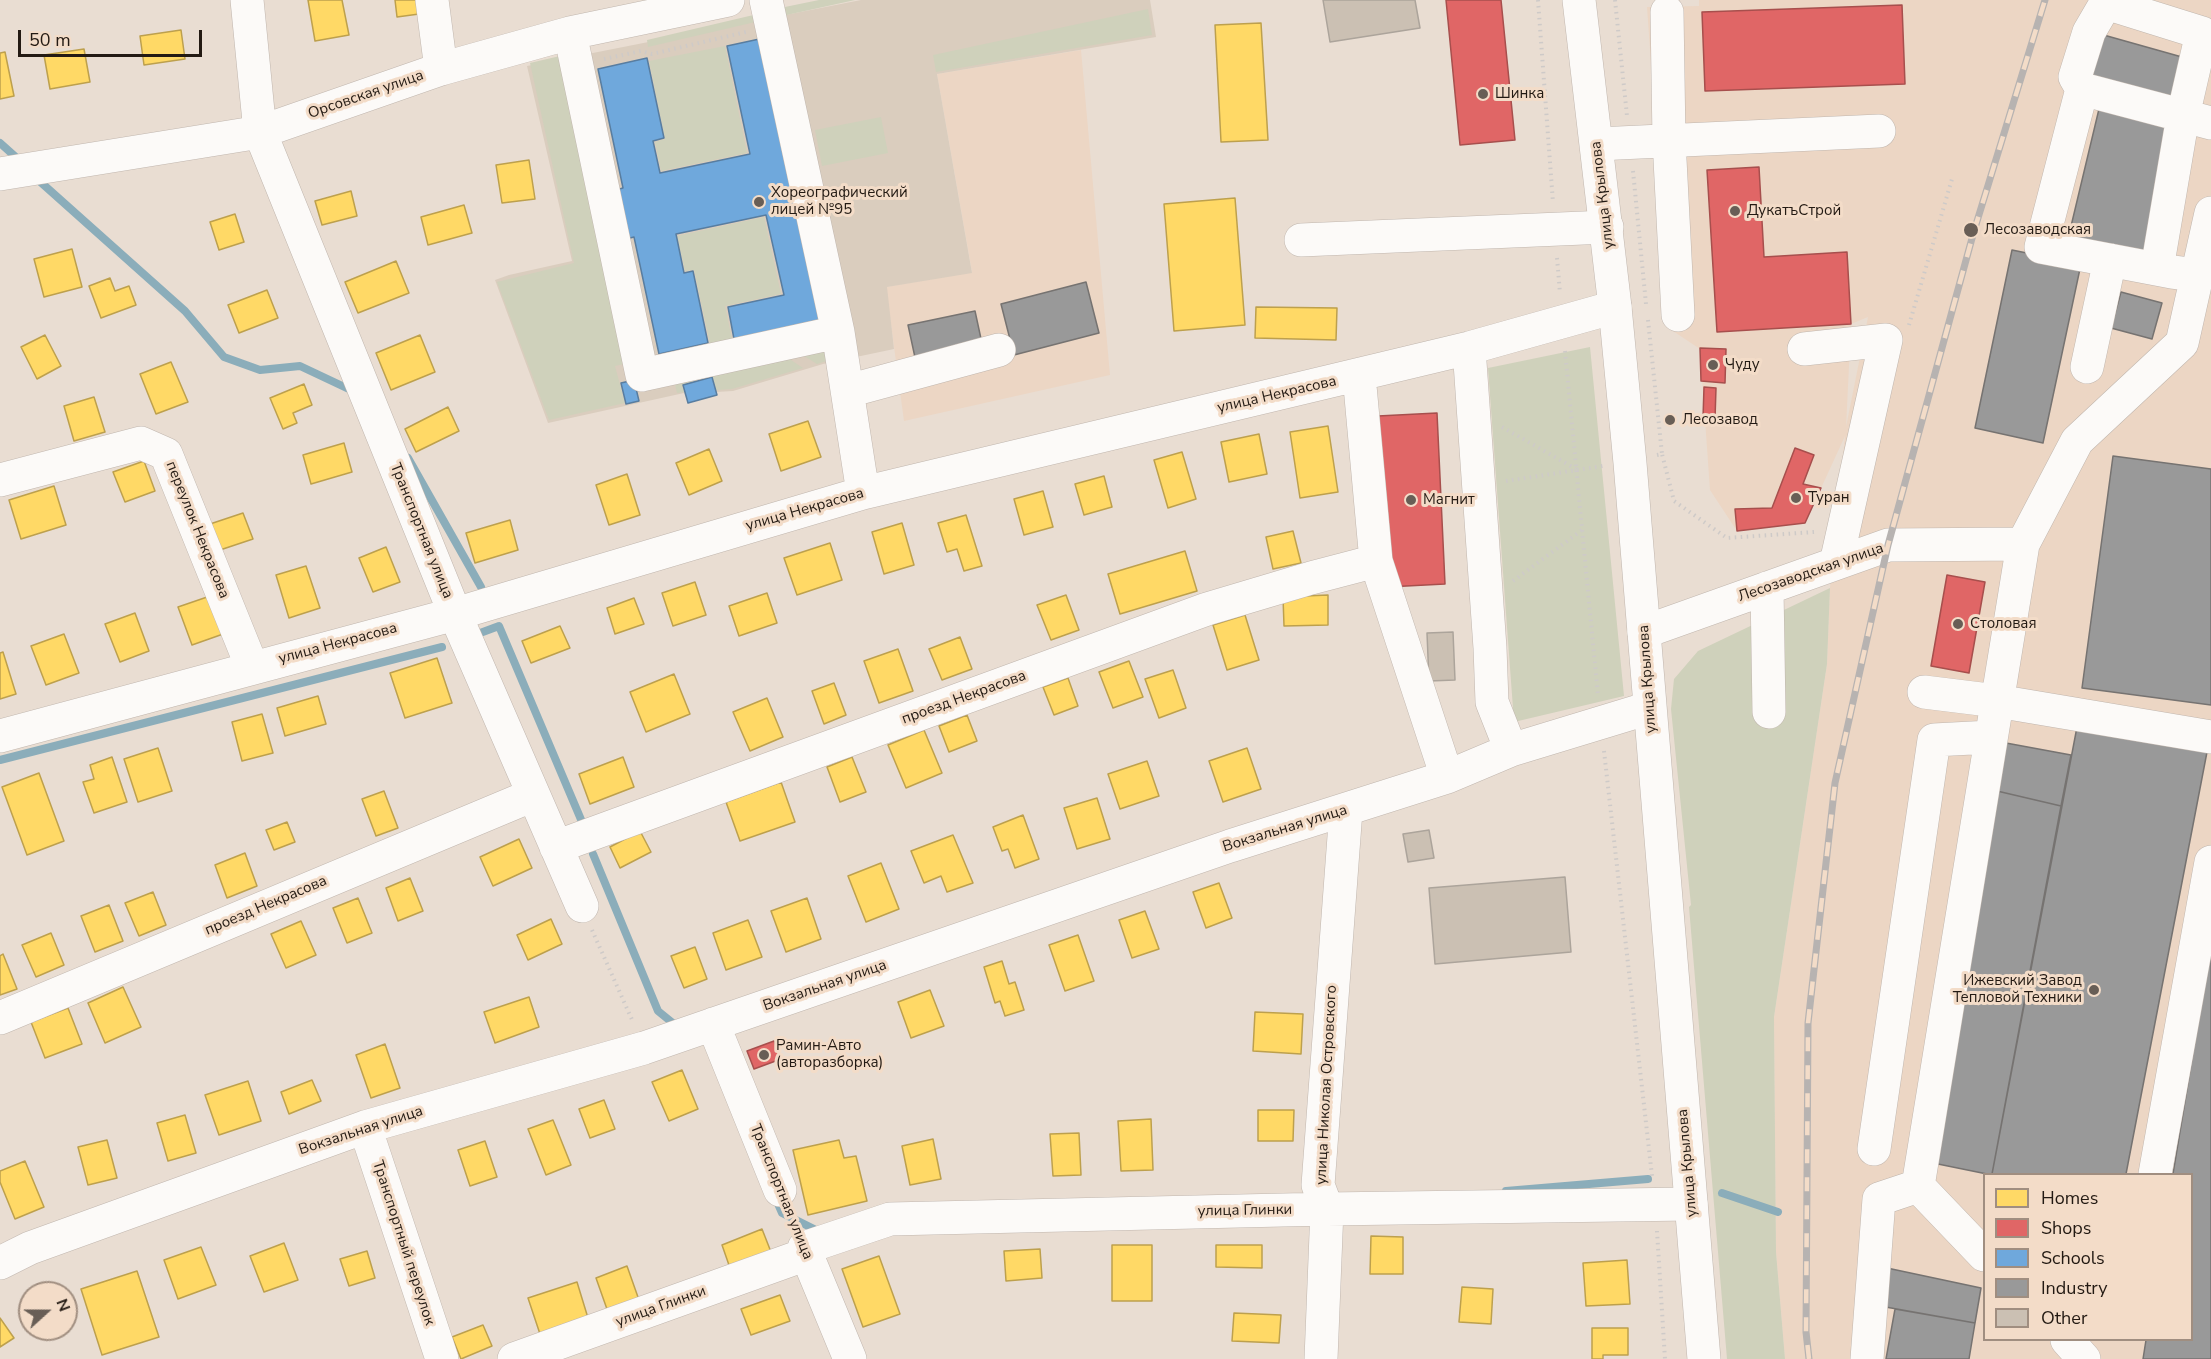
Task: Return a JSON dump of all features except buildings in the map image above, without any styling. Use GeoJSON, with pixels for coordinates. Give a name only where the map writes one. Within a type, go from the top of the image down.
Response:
{"type":"FeatureCollection","features":[{"type":"Feature","properties":{"kind":"street","name":"Транспортная улица"},"geometry":{"type":"LineString","coordinates":[[247,0],[260,132],[454,614],[582,906]]}},
{"type":"Feature","properties":{"kind":"street"},"geometry":{"type":"LineString","coordinates":[[432,0],[441,69]]}},
{"type":"Feature","properties":{"kind":"street","name":"Орсовская улица"},"geometry":{"type":"LineString","coordinates":[[0,174],[260,132],[441,69],[570,33],[728,0]]}},
{"type":"Feature","properties":{"kind":"street","name":"улица Крылова"},"geometry":{"type":"LineString","coordinates":[[1580,0],[1607,227],[1630,463],[1704,1359]]}},
{"type":"Feature","properties":{"kind":"street"},"geometry":{"type":"LineString","coordinates":[[2157,269],[2197,119],[2202,33],[2106,3],[2089,32],[2075,77],[2082,89],[2042,247],[2157,269],[2197,275]]}},
{"type":"Feature","properties":{"kind":"street"},"geometry":{"type":"LineString","coordinates":[[1667,12],[1669,140],[1678,315]]}},
{"type":"Feature","properties":{"kind":"street"},"geometry":{"type":"LineString","coordinates":[[770,13],[815,180],[863,493]]}},
{"type":"Feature","properties":{"kind":"street"},"geometry":{"type":"LineString","coordinates":[[570,33],[575,66],[642,375],[838,332]]}},
{"type":"Feature","properties":{"kind":"street"},"geometry":{"type":"LineString","coordinates":[[2082,89],[2197,119]]}},
{"type":"Feature","properties":{"kind":"street"},"geometry":{"type":"LineString","coordinates":[[1597,144],[1879,131]]}},
{"type":"Feature","properties":{"kind":"street"},"geometry":{"type":"LineString","coordinates":[[1918,1186],[2023,544],[2077,441],[2182,343],[2200,316],[2197,275],[2211,213]]}},
{"type":"Feature","properties":{"kind":"street"},"geometry":{"type":"LineString","coordinates":[[1301,240],[1607,227]]}},
{"type":"Feature","properties":{"kind":"street"},"geometry":{"type":"LineString","coordinates":[[2087,367],[2110,260]]}},
{"type":"Feature","properties":{"kind":"street","name":"улица Некрасова"},"geometry":{"type":"LineString","coordinates":[[0,736],[454,614],[863,493],[1469,348],[1615,307]]}},
{"type":"Feature","properties":{"kind":"street"},"geometry":{"type":"LineString","coordinates":[[1804,350],[1886,340],[1836,563]]}},
{"type":"Feature","properties":{"kind":"street"},"geometry":{"type":"LineString","coordinates":[[1469,348],[1492,702],[1511,750]]}},
{"type":"Feature","properties":{"kind":"street"},"geometry":{"type":"LineString","coordinates":[[848,391],[999,350]]}},
{"type":"Feature","properties":{"kind":"street"},"geometry":{"type":"LineString","coordinates":[[1359,375],[1376,561],[1447,777]]}},
{"type":"Feature","properties":{"kind":"street","name":"переулок Некрасова"},"geometry":{"type":"LineString","coordinates":[[0,480],[141,443],[166,454],[252,667]]}},
{"type":"Feature","properties":{"kind":"street","name":"Лесозаводская улица"},"geometry":{"type":"LineString","coordinates":[[1644,632],[1888,545],[2023,544]]}},
{"type":"Feature","properties":{"kind":"street","name":"проезд Некрасова"},"geometry":{"type":"LineString","coordinates":[[556,847],[1208,609],[1376,561]]}},
{"type":"Feature","properties":{"kind":"street"},"geometry":{"type":"LineString","coordinates":[[1767,588],[1769,712]]}},
{"type":"Feature","properties":{"kind":"street"},"geometry":{"type":"LineString","coordinates":[[1924,692],[1997,701],[2211,737]]}},
{"type":"Feature","properties":{"kind":"street","name":"Вокзальная улица"},"geometry":{"type":"LineString","coordinates":[[0,1263],[30,1248],[365,1127],[644,1048],[1230,846],[1447,777],[1511,750],[1650,708]]}},
{"type":"Feature","properties":{"kind":"street"},"geometry":{"type":"LineString","coordinates":[[1874,1149],[1934,740],[1991,737]]}},
{"type":"Feature","properties":{"kind":"street","name":"проезд Некрасова"},"geometry":{"type":"LineString","coordinates":[[0,1017],[533,795]]}},
{"type":"Feature","properties":{"kind":"street","name":"улица Николая Островского"},"geometry":{"type":"LineString","coordinates":[[1321,1359],[1327,1209],[1318,1185],[1346,810]]}},
{"type":"Feature","properties":{"kind":"street"},"geometry":{"type":"LineString","coordinates":[[2155,1173],[2211,862]]}},
{"type":"Feature","properties":{"kind":"street","name":"Транспортная улица"},"geometry":{"type":"LineString","coordinates":[[713,1024],[780,1190]]}},
{"type":"Feature","properties":{"kind":"street","name":"Транспортный переулок"},"geometry":{"type":"LineString","coordinates":[[365,1127],[442,1359]]}},
{"type":"Feature","properties":{"kind":"street"},"geometry":{"type":"LineString","coordinates":[[1918,1186],[1983,1254]]}},
{"type":"Feature","properties":{"kind":"street"},"geometry":{"type":"LineString","coordinates":[[1867,1359],[1879,1198],[1918,1186]]}},
{"type":"Feature","properties":{"kind":"street","name":"улица Глинки"},"geometry":{"type":"LineString","coordinates":[[514,1359],[890,1219],[1327,1209],[1691,1204]]}},
{"type":"Feature","properties":{"kind":"street","name":"Транспортная улица"},"geometry":{"type":"LineString","coordinates":[[806,1251],[850,1359]]}},
{"type":"Feature","properties":{"kind":"street"},"geometry":{"type":"LineString","coordinates":[[2068,1341],[2084,1359]]}},
{"type":"Feature","properties":{"kind":"path"},"geometry":{"type":"LineString","coordinates":[[1538,0],[1562,322],[1601,722],[1655,1205],[1665,1359]]}},
{"type":"Feature","properties":{"kind":"path"},"geometry":{"type":"LineString","coordinates":[[1615,0],[1662,454],[1674,501],[1727,538],[1814,532],[1846,519]]}},
{"type":"Feature","properties":{"kind":"path"},"geometry":{"type":"LineString","coordinates":[[575,66],[641,51],[652,54],[770,13]]}},
{"type":"Feature","properties":{"kind":"path"},"geometry":{"type":"LineString","coordinates":[[1909,326],[1952,179]]}},
{"type":"Feature","properties":{"kind":"path"},"geometry":{"type":"LineString","coordinates":[[1473,411],[1577,470]]}},
{"type":"Feature","properties":{"kind":"path"},"geometry":{"type":"LineString","coordinates":[[1479,486],[1630,463],[1662,454]]}},
{"type":"Feature","properties":{"kind":"path"},"geometry":{"type":"LineString","coordinates":[[1487,600],[1582,529]]}},
{"type":"Feature","properties":{"kind":"path"},"geometry":{"type":"LineString","coordinates":[[582,906],[644,1048]]}},
{"type":"Feature","properties":{"kind":"shaded area","name":"Хореографический лицей №95"},"geometry":{"type":"Polygon","coordinates":[[[861,0],[1150,0],[1156,37],[937,74],[972,273],[887,287],[894,349],[823,364],[733,391],[716,392],[717,395],[688,403],[684,393],[548,423],[495,280],[572,261],[527,66],[861,0]]]}},
{"type":"Feature","properties":{"kind":"shaded area"},"geometry":{"type":"Polygon","coordinates":[[[1699,0],[2211,0],[2211,1359],[1785,1359],[1776,1252],[1774,1017],[1827,664],[1830,588],[1845,436],[1805,523],[1737,531],[1710,490],[1700,349],[1670,329],[1647,7],[1699,6],[1699,0]],[[1868,317],[1851,324],[1846,427],[1868,317]]]}},
{"type":"Feature","properties":{"kind":"shaded area"},"geometry":{"type":"Polygon","coordinates":[[[1081,50],[1110,375],[904,421],[886,287],[972,272],[937,74],[1081,50]]]}},
{"type":"Feature","properties":{"kind":"green space"},"geometry":{"type":"Polygon","coordinates":[[[819,0],[855,0],[782,16],[780,8],[819,0]]]}},
{"type":"Feature","properties":{"kind":"green space"},"geometry":{"type":"Polygon","coordinates":[[[1148,9],[1152,35],[936,72],[933,55],[1148,9]]]}},
{"type":"Feature","properties":{"kind":"green space"},"geometry":{"type":"Polygon","coordinates":[[[762,13],[764,20],[648,47],[647,40],[762,13]]]}},
{"type":"Feature","properties":{"kind":"green space"},"geometry":{"type":"Polygon","coordinates":[[[725,46],[747,153],[661,171],[655,142],[665,139],[649,61],[725,46]]]}},
{"type":"Feature","properties":{"kind":"green space"},"geometry":{"type":"Polygon","coordinates":[[[560,56],[628,363],[615,366],[625,403],[549,420],[497,282],[574,263],[530,63],[560,56]]]}},
{"type":"Feature","properties":{"kind":"green space"},"geometry":{"type":"Polygon","coordinates":[[[881,117],[888,153],[822,166],[815,130],[881,117]]]}},
{"type":"Feature","properties":{"kind":"green space"},"geometry":{"type":"Polygon","coordinates":[[[764,217],[781,294],[725,306],[732,339],[710,344],[694,270],[685,271],[677,236],[764,217]]]}},
{"type":"Feature","properties":{"kind":"green space"},"geometry":{"type":"Polygon","coordinates":[[[836,342],[839,357],[817,364],[796,351],[836,342]]]}},
{"type":"Feature","properties":{"kind":"green space"},"geometry":{"type":"Polygon","coordinates":[[[1590,347],[1624,696],[1514,722],[1488,368],[1590,347]]]}},
{"type":"Feature","properties":{"kind":"green space"},"geometry":{"type":"Polygon","coordinates":[[[785,356],[803,368],[732,389],[716,390],[711,376],[682,385],[684,392],[677,393],[674,380],[785,356]]]}},
{"type":"Feature","properties":{"kind":"green space"},"geometry":{"type":"Polygon","coordinates":[[[1830,588],[1827,664],[1774,1017],[1776,1252],[1785,1359],[1727,1359],[1689,907],[1691,905],[1671,709],[1674,679],[1698,651],[1830,588]]]}},
{"type":"Feature","properties":{"kind":"waterway"},"geometry":{"type":"LineString","coordinates":[[0,143],[19,160]]}},
{"type":"Feature","properties":{"kind":"waterway"},"geometry":{"type":"LineString","coordinates":[[36,178],[185,311],[224,357],[260,370],[300,366],[353,391]]}},
{"type":"Feature","properties":{"kind":"waterway"},"geometry":{"type":"LineString","coordinates":[[408,458],[481,587]]}},
{"type":"Feature","properties":{"kind":"waterway"},"geometry":{"type":"LineString","coordinates":[[472,636],[499,626],[585,829]]}},
{"type":"Feature","properties":{"kind":"waterway"},"geometry":{"type":"LineString","coordinates":[[0,760],[442,647]]}},
{"type":"Feature","properties":{"kind":"waterway"},"geometry":{"type":"LineString","coordinates":[[593,854],[658,1011],[674,1024]]}},
{"type":"Feature","properties":{"kind":"waterway"},"geometry":{"type":"LineString","coordinates":[[1506,1191],[1648,1179]]}},
{"type":"Feature","properties":{"kind":"waterway"},"geometry":{"type":"LineString","coordinates":[[1722,1193],[1778,1212]]}},
{"type":"Feature","properties":{"kind":"waterway"},"geometry":{"type":"LineString","coordinates":[[775,1197],[782,1213],[820,1232]]}},
{"type":"Feature","properties":{"kind":"railway"},"geometry":{"type":"LineString","coordinates":[[1809,1359],[1806,1332],[1808,1023],[1835,783],[1888,545],[1974,231],[2045,0]]}},
{"type":"Feature","properties":{"kind":"place","name":"Шинка"},"geometry":{"type":"Point","coordinates":[1483,94]}},
{"type":"Feature","properties":{"kind":"place","name":"Хореографический лицей №95"},"geometry":{"type":"Point","coordinates":[759,202]}},
{"type":"Feature","properties":{"kind":"place","name":"ДукатъСтрой"},"geometry":{"type":"Point","coordinates":[1735,211]}},
{"type":"Feature","properties":{"kind":"place","name":"Лесозаводская"},"geometry":{"type":"Point","coordinates":[1971,230]}},
{"type":"Feature","properties":{"kind":"place","name":"Чуду"},"geometry":{"type":"Point","coordinates":[1713,365]}},
{"type":"Feature","properties":{"kind":"place","name":"Лесозавод"},"geometry":{"type":"Point","coordinates":[1670,420]}},
{"type":"Feature","properties":{"kind":"place","name":"Туран"},"geometry":{"type":"Point","coordinates":[1796,498]}},
{"type":"Feature","properties":{"kind":"place","name":"Магнит"},"geometry":{"type":"Point","coordinates":[1411,500]}},
{"type":"Feature","properties":{"kind":"place","name":"Столовая"},"geometry":{"type":"Point","coordinates":[1958,624]}},
{"type":"Feature","properties":{"kind":"place","name":"Ижевский Завод Тепловой Техники"},"geometry":{"type":"Point","coordinates":[2094,990]}},
{"type":"Feature","properties":{"kind":"place","name":"Рамин-Авто (авторазборка)"},"geometry":{"type":"Point","coordinates":[764,1055]}}]}
